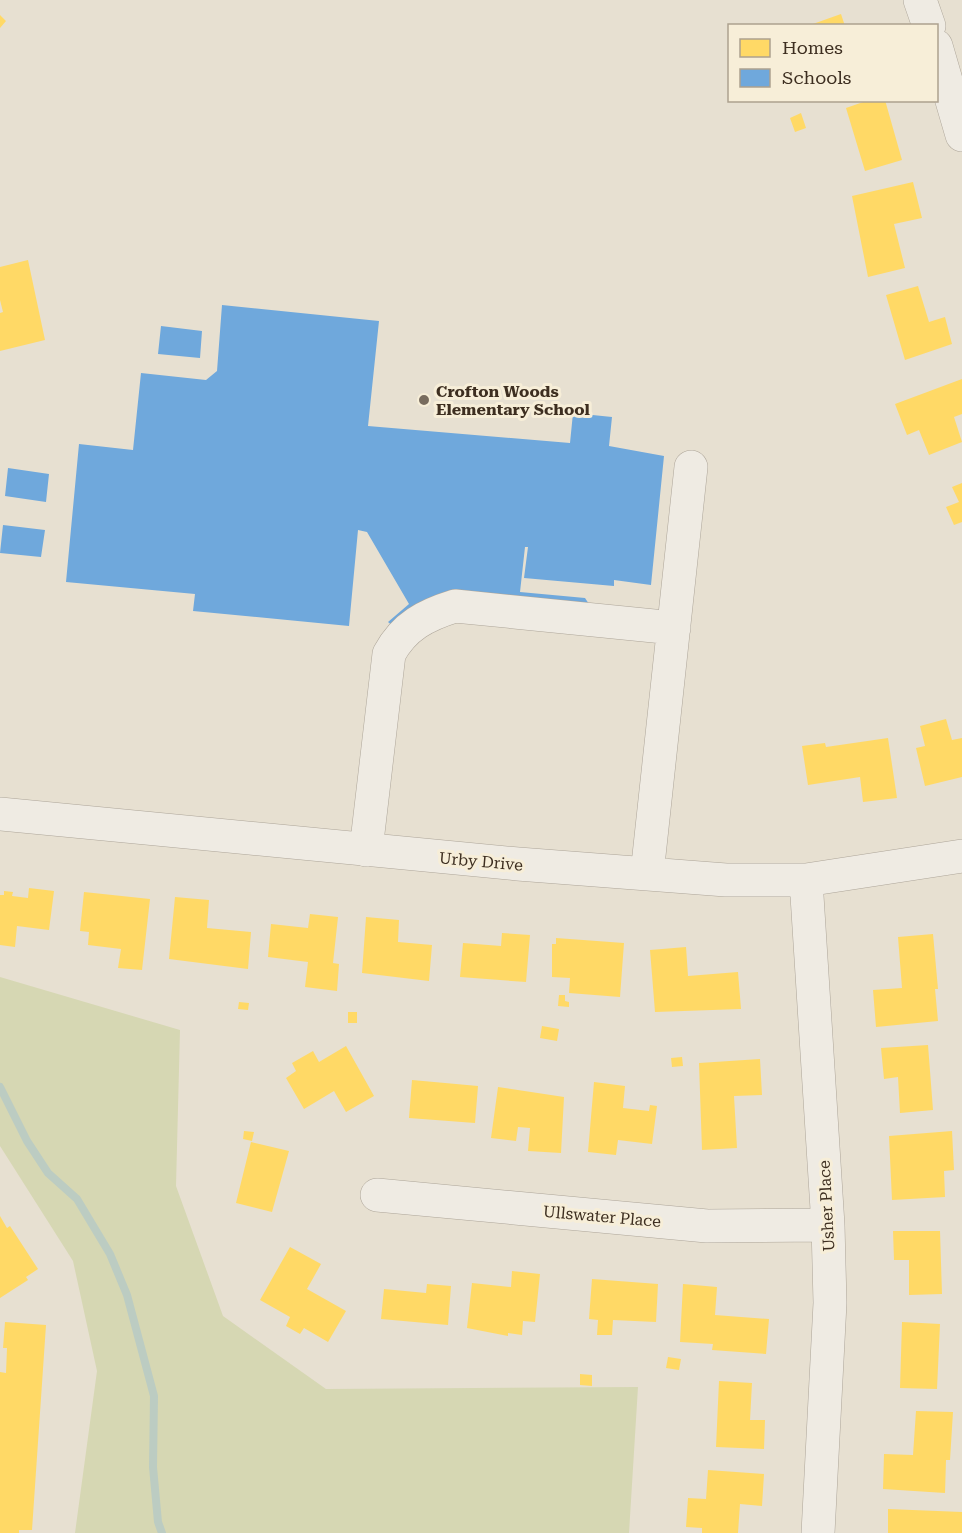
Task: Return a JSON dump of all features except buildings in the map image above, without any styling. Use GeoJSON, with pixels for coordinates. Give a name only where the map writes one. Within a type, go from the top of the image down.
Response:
{"type":"FeatureCollection","features":[{"type":"Feature","properties":{"kind":"street"},"geometry":{"type":"LineString","coordinates":[[920,0],[928,24]]}},
{"type":"Feature","properties":{"kind":"street"},"geometry":{"type":"LineString","coordinates":[[938,53],[962,135]]}},
{"type":"Feature","properties":{"kind":"street"},"geometry":{"type":"LineString","coordinates":[[647,874],[692,467]]}},
{"type":"Feature","properties":{"kind":"street"},"geometry":{"type":"LineString","coordinates":[[366,850],[389,654],[398,637],[431,614],[454,606],[674,628]]}},
{"type":"Feature","properties":{"kind":"street","name":"Urby Drive"},"geometry":{"type":"LineString","coordinates":[[0,814],[366,850],[726,880],[806,880],[962,856]]}},
{"type":"Feature","properties":{"kind":"street","name":"Usher Place"},"geometry":{"type":"LineString","coordinates":[[806,880],[828,1225],[829,1366],[818,1533]]}},
{"type":"Feature","properties":{"kind":"street","name":"Ullswater Place"},"geometry":{"type":"LineString","coordinates":[[377,1194],[707,1226],[828,1225]]}},
{"type":"Feature","properties":{"kind":"green space"},"geometry":{"type":"Polygon","coordinates":[[[0,977],[180,1030],[176,1186],[223,1316],[326,1389],[638,1387],[629,1533],[75,1533],[97,1371],[73,1261],[0,1146],[0,977]]]}},
{"type":"Feature","properties":{"kind":"waterway"},"geometry":{"type":"LineString","coordinates":[[0,1087],[27,1141],[48,1173],[77,1199],[110,1254],[127,1295],[154,1396],[153,1467],[158,1522],[162,1533]]}},
{"type":"Feature","properties":{"kind":"place","name":"Crofton Woods Elementary School"},"geometry":{"type":"Point","coordinates":[424,400]}}]}
